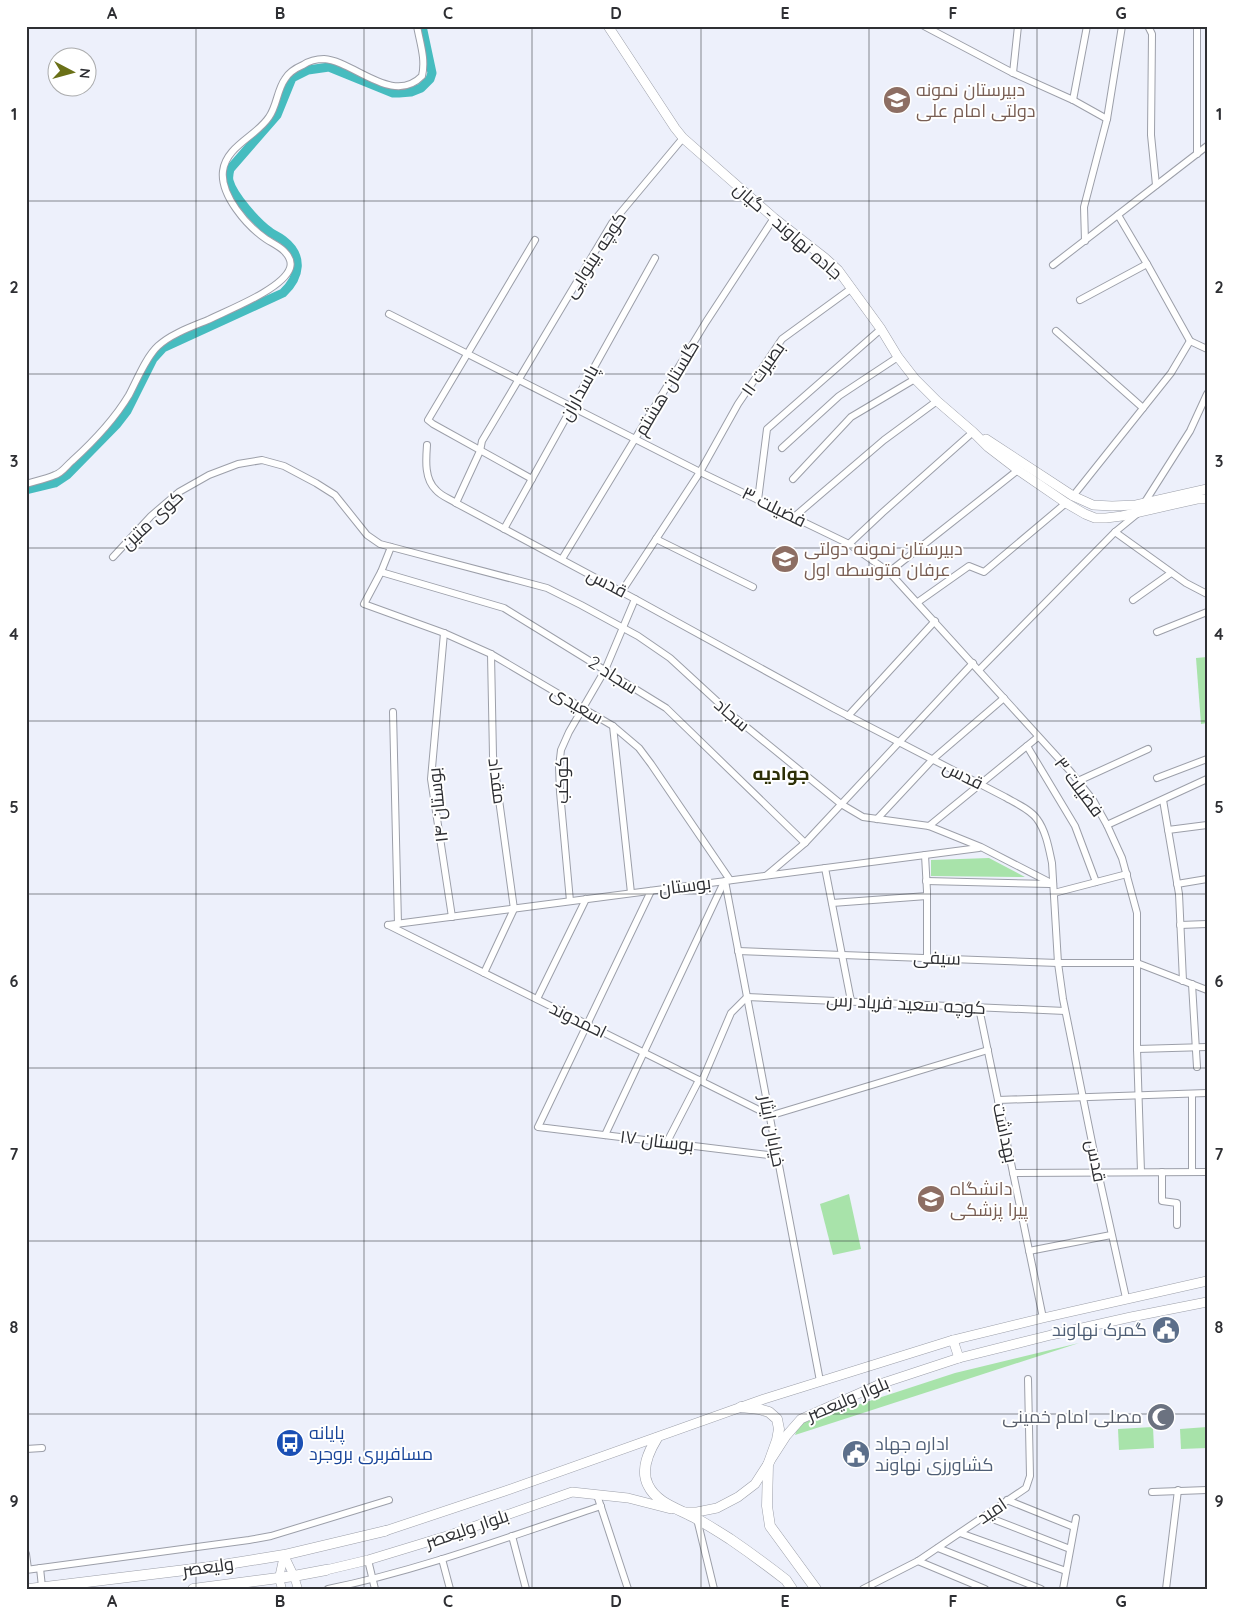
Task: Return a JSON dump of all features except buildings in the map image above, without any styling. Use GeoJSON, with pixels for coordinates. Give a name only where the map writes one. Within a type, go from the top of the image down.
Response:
{"type":"FeatureCollection","features":[{"type":"Feature","properties":{"kind":"main road","name":"جاده نهاوند - گیان"},"geometry":{"type":"LineString","coordinates":[[608,26],[683,138],[774,218],[838,270],[915,379],[988,447],[1018,470],[1070,499]]}},
{"type":"Feature","properties":{"kind":"main road","name":"جاده نهاوند - گیان"},"geometry":{"type":"LineString","coordinates":[[973,432],[1070,499],[1089,516],[1095,518],[1111,518],[1207,489]]}},
{"type":"Feature","properties":{"kind":"main road","name":"جاده نهاوند - گیان"},"geometry":{"type":"LineString","coordinates":[[1142,508],[1207,499]]}},
{"type":"Feature","properties":{"kind":"main road","name":"بلوار ولیعصر"},"geometry":{"type":"LineString","coordinates":[[385,1531],[477,1501],[741,1407],[953,1340],[1126,1298],[1207,1281]]}},
{"type":"Feature","properties":{"kind":"main road","name":"بلوار ولیعصر"},"geometry":{"type":"LineString","coordinates":[[326,1570],[450,1536],[572,1492],[628,1498],[683,1512],[708,1510],[728,1503],[755,1484],[786,1436],[801,1418],[880,1384],[959,1358],[1131,1316],[1207,1302]]}},
{"type":"Feature","properties":{"kind":"main road"},"geometry":{"type":"LineString","coordinates":[[953,1340],[959,1358]]}},
{"type":"Feature","properties":{"kind":"main road"},"geometry":{"type":"LineString","coordinates":[[741,1407],[769,1412],[777,1419],[779,1429],[777,1440],[768,1465],[767,1506],[770,1526],[816,1589]]}},
{"type":"Feature","properties":{"kind":"main road"},"geometry":{"type":"LineString","coordinates":[[657,1438],[648,1453],[645,1469],[647,1483],[654,1494],[664,1502],[696,1519],[758,1558],[786,1580],[792,1589]]}},
{"type":"Feature","properties":{"kind":"main road","name":"ولیعصر"},"geometry":{"type":"LineString","coordinates":[[30,1589],[191,1570],[284,1555],[385,1531]]}},
{"type":"Feature","properties":{"kind":"main road","name":"ولیعصر"},"geometry":{"type":"LineString","coordinates":[[193,1589],[326,1570]]}},
{"type":"Feature","properties":{"kind":"street"},"geometry":{"type":"LineString","coordinates":[[26,484],[57,475],[113,419],[150,355],[160,344],[263,293],[284,278],[289,271],[291,264],[289,257],[283,250],[259,234],[241,216],[225,189],[223,171],[230,156],[269,119],[282,84],[290,72],[308,62],[326,59],[398,87],[412,84],[422,76],[424,68],[424,58],[417,26]]}},
{"type":"Feature","properties":{"kind":"street"},"geometry":{"type":"LineString","coordinates":[[924,26],[1013,73],[1073,100],[1107,119]]}},
{"type":"Feature","properties":{"kind":"street"},"geometry":{"type":"LineString","coordinates":[[1013,73],[1018,26]]}},
{"type":"Feature","properties":{"kind":"street"},"geometry":{"type":"LineString","coordinates":[[1073,100],[1086,26]]}},
{"type":"Feature","properties":{"kind":"street"},"geometry":{"type":"LineString","coordinates":[[1084,241],[1084,207],[1107,119],[1122,26]]}},
{"type":"Feature","properties":{"kind":"street"},"geometry":{"type":"LineString","coordinates":[[1148,26],[1152,34],[1151,135],[1156,185]]}},
{"type":"Feature","properties":{"kind":"street"},"geometry":{"type":"LineString","coordinates":[[1197,26],[1198,154]]}},
{"type":"Feature","properties":{"kind":"street","name":"کوچه بینوایی"},"geometry":{"type":"LineString","coordinates":[[518,380],[612,223],[683,138]]}},
{"type":"Feature","properties":{"kind":"street"},"geometry":{"type":"LineString","coordinates":[[1053,265],[1207,146]]}},
{"type":"Feature","properties":{"kind":"street"},"geometry":{"type":"LineString","coordinates":[[1118,215],[1190,341],[1207,349]]}},
{"type":"Feature","properties":{"kind":"street","name":"گلستان هشتم"},"geometry":{"type":"LineString","coordinates":[[562,559],[706,322],[774,218]]}},
{"type":"Feature","properties":{"kind":"street"},"geometry":{"type":"LineString","coordinates":[[532,479],[432,424],[428,420],[534,240]]}},
{"type":"Feature","properties":{"kind":"street","name":"پاسداران"},"geometry":{"type":"LineString","coordinates":[[504,529],[655,258]]}},
{"type":"Feature","properties":{"kind":"street"},"geometry":{"type":"LineString","coordinates":[[1080,300],[1147,264]]}},
{"type":"Feature","properties":{"kind":"street","name":"بصیرت ۱۱"},"geometry":{"type":"LineString","coordinates":[[622,591],[700,472],[738,404],[782,339],[852,288]]}},
{"type":"Feature","properties":{"kind":"street","name":"فضیلت ۳"},"geometry":{"type":"LineString","coordinates":[[389,314],[636,440],[849,544],[889,572],[918,602],[1078,781],[1093,800],[1107,825],[1127,874],[1137,912],[1137,1050],[1141,1172]]}},
{"type":"Feature","properties":{"kind":"street"},"geometry":{"type":"LineString","coordinates":[[758,500],[766,429],[881,329]]}},
{"type":"Feature","properties":{"kind":"street"},"geometry":{"type":"LineString","coordinates":[[1056,331],[1143,408]]}},
{"type":"Feature","properties":{"kind":"street"},"geometry":{"type":"LineString","coordinates":[[918,602],[969,566],[984,572],[1070,499],[1172,373],[1190,341]]}},
{"type":"Feature","properties":{"kind":"street"},"geometry":{"type":"LineString","coordinates":[[782,448],[839,396],[898,357]]}},
{"type":"Feature","properties":{"kind":"street"},"geometry":{"type":"LineString","coordinates":[[794,479],[851,417],[915,379]]}},
{"type":"Feature","properties":{"kind":"street"},"geometry":{"type":"LineString","coordinates":[[456,503],[480,451],[482,441],[518,380]]}},
{"type":"Feature","properties":{"kind":"street"},"geometry":{"type":"LineString","coordinates":[[979,670],[1115,532],[1142,508],[1190,431],[1207,394]]}},
{"type":"Feature","properties":{"kind":"street"},"geometry":{"type":"LineString","coordinates":[[794,517],[884,440],[937,401]]}},
{"type":"Feature","properties":{"kind":"street"},"geometry":{"type":"LineString","coordinates":[[849,544],[973,432]]}},
{"type":"Feature","properties":{"kind":"street","name":"قدس"},"geometry":{"type":"LineString","coordinates":[[427,445],[426,466],[430,481],[435,490],[456,503],[622,591],[848,716],[981,784],[1023,807],[1037,818],[1049,849],[1054,893],[1058,963],[1065,1011],[1126,1298]]}},
{"type":"Feature","properties":{"kind":"street","name":"کوی متین"},"geometry":{"type":"LineString","coordinates":[[113,557],[151,516],[179,492],[209,475],[238,464],[262,460],[284,466],[335,495],[367,535],[380,544],[546,588],[623,628]]}},
{"type":"Feature","properties":{"kind":"street"},"geometry":{"type":"LineString","coordinates":[[889,572],[1018,470]]}},
{"type":"Feature","properties":{"kind":"street"},"geometry":{"type":"LineString","coordinates":[[1115,532],[1171,573],[1207,594]]}},
{"type":"Feature","properties":{"kind":"street"},"geometry":{"type":"LineString","coordinates":[[656,539],[753,587]]}},
{"type":"Feature","properties":{"kind":"street"},"geometry":{"type":"LineString","coordinates":[[381,572],[394,548]]}},
{"type":"Feature","properties":{"kind":"street","name":"سعیدی"},"geometry":{"type":"LineString","coordinates":[[381,572],[364,604],[444,633],[491,654],[613,726],[639,748],[727,881]]}},
{"type":"Feature","properties":{"kind":"street","name":"سجاد 2"},"geometry":{"type":"LineString","coordinates":[[381,572],[504,608],[666,708],[805,843]]}},
{"type":"Feature","properties":{"kind":"street"},"geometry":{"type":"LineString","coordinates":[[1133,600],[1171,573]]}},
{"type":"Feature","properties":{"kind":"street","name":"کوکب"},"geometry":{"type":"LineString","coordinates":[[570,901],[559,766],[561,750],[568,732],[605,670],[636,599]]}},
{"type":"Feature","properties":{"kind":"street"},"geometry":{"type":"LineString","coordinates":[[1157,632],[1207,612]]}},
{"type":"Feature","properties":{"kind":"street"},"geometry":{"type":"LineString","coordinates":[[848,716],[935,621]]}},
{"type":"Feature","properties":{"kind":"street","name":"سجاد"},"geometry":{"type":"LineString","coordinates":[[623,628],[670,658],[733,716],[841,804],[863,816],[929,826],[981,847],[1053,884]]}},
{"type":"Feature","properties":{"kind":"street","name":"بوستان ۱۴"},"geometry":{"type":"LineString","coordinates":[[444,633],[431,778],[452,917]]}},
{"type":"Feature","properties":{"kind":"street","name":"مقداد"},"geometry":{"type":"LineString","coordinates":[[491,654],[494,756],[514,909]]}},
{"type":"Feature","properties":{"kind":"street"},"geometry":{"type":"LineString","coordinates":[[766,876],[805,843],[973,663]]}},
{"type":"Feature","properties":{"kind":"street"},"geometry":{"type":"LineString","coordinates":[[877,819],[933,759],[1004,698]]}},
{"type":"Feature","properties":{"kind":"street"},"geometry":{"type":"LineString","coordinates":[[393,712],[398,924]]}},
{"type":"Feature","properties":{"kind":"street"},"geometry":{"type":"LineString","coordinates":[[613,726],[631,893]]}},
{"type":"Feature","properties":{"kind":"street"},"geometry":{"type":"LineString","coordinates":[[929,826],[1038,737]]}},
{"type":"Feature","properties":{"kind":"street"},"geometry":{"type":"LineString","coordinates":[[1026,746],[1075,826],[1096,882]]}},
{"type":"Feature","properties":{"kind":"street"},"geometry":{"type":"LineString","coordinates":[[1078,781],[1148,749]]}},
{"type":"Feature","properties":{"kind":"street"},"geometry":{"type":"LineString","coordinates":[[1158,778],[1207,759]]}},
{"type":"Feature","properties":{"kind":"street"},"geometry":{"type":"LineString","coordinates":[[1107,825],[1207,779]]}},
{"type":"Feature","properties":{"kind":"street"},"geometry":{"type":"LineString","coordinates":[[1163,800],[1178,884],[1183,981]]}},
{"type":"Feature","properties":{"kind":"street"},"geometry":{"type":"LineString","coordinates":[[1168,830],[1207,825]]}},
{"type":"Feature","properties":{"kind":"street","name":"بوستان"},"geometry":{"type":"LineString","coordinates":[[388,925],[981,847]]}},
{"type":"Feature","properties":{"kind":"street"},"geometry":{"type":"LineString","coordinates":[[925,855],[927,958]]}},
{"type":"Feature","properties":{"kind":"street"},"geometry":{"type":"LineString","coordinates":[[825,868],[851,1001]]}},
{"type":"Feature","properties":{"kind":"street"},"geometry":{"type":"LineString","coordinates":[[1054,893],[1127,874]]}},
{"type":"Feature","properties":{"kind":"street"},"geometry":{"type":"LineString","coordinates":[[1178,884],[1207,879]]}},
{"type":"Feature","properties":{"kind":"street"},"geometry":{"type":"LineString","coordinates":[[605,1135],[727,881]]}},
{"type":"Feature","properties":{"kind":"street","name":"خیابان ایثار"},"geometry":{"type":"LineString","coordinates":[[727,881],[746,997],[820,1381]]}},
{"type":"Feature","properties":{"kind":"street"},"geometry":{"type":"LineString","coordinates":[[926,882],[1053,884]]}},
{"type":"Feature","properties":{"kind":"street"},"geometry":{"type":"LineString","coordinates":[[587,1024],[651,891]]}},
{"type":"Feature","properties":{"kind":"street"},"geometry":{"type":"LineString","coordinates":[[832,903],[927,896]]}},
{"type":"Feature","properties":{"kind":"street"},"geometry":{"type":"LineString","coordinates":[[537,1000],[586,899]]}},
{"type":"Feature","properties":{"kind":"street"},"geometry":{"type":"LineString","coordinates":[[484,973],[514,909]]}},
{"type":"Feature","properties":{"kind":"street"},"geometry":{"type":"LineString","coordinates":[[1180,925],[1207,924]]}},
{"type":"Feature","properties":{"kind":"street","name":"احمدوند"},"geometry":{"type":"LineString","coordinates":[[388,925],[769,1115]]}},
{"type":"Feature","properties":{"kind":"street","name":"سیفی"},"geometry":{"type":"LineString","coordinates":[[738,951],[1058,963],[1137,963]]}},
{"type":"Feature","properties":{"kind":"street"},"geometry":{"type":"LineString","coordinates":[[1137,963],[1207,990]]}},
{"type":"Feature","properties":{"kind":"street"},"geometry":{"type":"LineString","coordinates":[[1192,984],[1197,1067]]}},
{"type":"Feature","properties":{"kind":"street"},"geometry":{"type":"LineString","coordinates":[[667,1142],[700,1080],[731,1013],[746,997]]}},
{"type":"Feature","properties":{"kind":"street","name":"کوچه سعید فریاد رس"},"geometry":{"type":"LineString","coordinates":[[746,997],[1065,1011]]}},
{"type":"Feature","properties":{"kind":"street","name":"بهداشت"},"geometry":{"type":"LineString","coordinates":[[979,1008],[1043,1318]]}},
{"type":"Feature","properties":{"kind":"street","name":"بوستان ۱۷"},"geometry":{"type":"LineString","coordinates":[[587,1024],[538,1127],[777,1156]]}},
{"type":"Feature","properties":{"kind":"street"},"geometry":{"type":"LineString","coordinates":[[1137,1050],[1207,1047]]}},
{"type":"Feature","properties":{"kind":"street"},"geometry":{"type":"LineString","coordinates":[[769,1115],[988,1050]]}},
{"type":"Feature","properties":{"kind":"street"},"geometry":{"type":"LineString","coordinates":[[998,1100],[1207,1093]]}},
{"type":"Feature","properties":{"kind":"street"},"geometry":{"type":"LineString","coordinates":[[1192,1094],[1192,1172]]}},
{"type":"Feature","properties":{"kind":"street"},"geometry":{"type":"LineString","coordinates":[[1162,1172],[1162,1201],[1177,1203],[1177,1224]]}},
{"type":"Feature","properties":{"kind":"street"},"geometry":{"type":"LineString","coordinates":[[1013,1173],[1207,1172]]}},
{"type":"Feature","properties":{"kind":"street"},"geometry":{"type":"LineString","coordinates":[[1029,1251],[1111,1234]]}},
{"type":"Feature","properties":{"kind":"street","name":"امید"},"geometry":{"type":"LineString","coordinates":[[863,1589],[918,1561],[1026,1488],[1030,1476],[1028,1379]]}},
{"type":"Feature","properties":{"kind":"street"},"geometry":{"type":"LineString","coordinates":[[26,1449],[42,1448]]}},
{"type":"Feature","properties":{"kind":"street"},"geometry":{"type":"LineString","coordinates":[[1166,1589],[1178,1490]]}},
{"type":"Feature","properties":{"kind":"street"},"geometry":{"type":"LineString","coordinates":[[1152,1492],[1207,1490]]}},
{"type":"Feature","properties":{"kind":"street"},"geometry":{"type":"LineString","coordinates":[[597,1495],[628,1589]]}},
{"type":"Feature","properties":{"kind":"street"},"geometry":{"type":"LineString","coordinates":[[26,1554],[27,1570],[271,1536],[389,1500]]}},
{"type":"Feature","properties":{"kind":"street"},"geometry":{"type":"LineString","coordinates":[[1008,1500],[1074,1527]]}},
{"type":"Feature","properties":{"kind":"street"},"geometry":{"type":"LineString","coordinates":[[328,1589],[372,1580],[442,1559],[601,1506]]}},
{"type":"Feature","properties":{"kind":"street"},"geometry":{"type":"LineString","coordinates":[[985,1516],[1070,1550]]}},
{"type":"Feature","properties":{"kind":"street"},"geometry":{"type":"LineString","coordinates":[[1063,1589],[1076,1518]]}},
{"type":"Feature","properties":{"kind":"street"},"geometry":{"type":"LineString","coordinates":[[696,1519],[714,1589]]}},
{"type":"Feature","properties":{"kind":"street"},"geometry":{"type":"LineString","coordinates":[[960,1533],[1066,1571]]}},
{"type":"Feature","properties":{"kind":"street"},"geometry":{"type":"LineString","coordinates":[[512,1536],[526,1589]]}},
{"type":"Feature","properties":{"kind":"street"},"geometry":{"type":"LineString","coordinates":[[938,1548],[1041,1589]]}},
{"type":"Feature","properties":{"kind":"street"},"geometry":{"type":"LineString","coordinates":[[284,1555],[294,1576],[297,1589]]}},
{"type":"Feature","properties":{"kind":"street"},"geometry":{"type":"LineString","coordinates":[[282,1589],[279,1578],[284,1555]]}},
{"type":"Feature","properties":{"kind":"street"},"geometry":{"type":"LineString","coordinates":[[442,1559],[450,1589]]}},
{"type":"Feature","properties":{"kind":"street"},"geometry":{"type":"LineString","coordinates":[[368,1560],[375,1589]]}},
{"type":"Feature","properties":{"kind":"street"},"geometry":{"type":"LineString","coordinates":[[918,1561],[985,1589]]}},
{"type":"Feature","properties":{"kind":"street"},"geometry":{"type":"LineString","coordinates":[[40,1568],[42,1587]]}},
{"type":"Feature","properties":{"kind":"green space"},"geometry":{"type":"Polygon","coordinates":[[[1207,657],[1207,723],[1201,724],[1196,658],[1207,657]]]}},
{"type":"Feature","properties":{"kind":"green space"},"geometry":{"type":"Polygon","coordinates":[[[989,858],[1025,877],[931,876],[931,860],[989,858]]]}},
{"type":"Feature","properties":{"kind":"green space"},"geometry":{"type":"Polygon","coordinates":[[[849,1194],[861,1249],[833,1255],[820,1204],[849,1194]]]}},
{"type":"Feature","properties":{"kind":"green space"},"geometry":{"type":"Polygon","coordinates":[[[1079,1343],[795,1435],[799,1424],[955,1373],[1079,1343]]]}},
{"type":"Feature","properties":{"kind":"green space"},"geometry":{"type":"Polygon","coordinates":[[[1153,1427],[1154,1448],[1119,1450],[1118,1429],[1153,1427]]]}},
{"type":"Feature","properties":{"kind":"green space"},"geometry":{"type":"Polygon","coordinates":[[[1207,1427],[1207,1448],[1181,1449],[1180,1429],[1207,1427]]]}},
{"type":"Feature","properties":{"kind":"waterway"},"geometry":{"type":"LineString","coordinates":[[26,490],[55,483],[67,475],[117,424],[127,411],[153,359],[163,348],[283,293],[289,287],[296,273],[297,260],[294,253],[290,246],[270,232],[246,209],[231,187],[229,181],[230,169],[277,115],[292,78],[308,70],[329,67],[393,93],[411,92],[421,88],[430,79],[432,73],[422,26]]}},
{"type":"Feature","properties":{"kind":"place","name":"دبیرستان نمونه دولتی امام علی"},"geometry":{"type":"Point","coordinates":[897,100]}},
{"type":"Feature","properties":{"kind":"place","name":"دبیرستان نمونه دولتی عرفان متوسطه اول"},"geometry":{"type":"Point","coordinates":[785,559]}},
{"type":"Feature","properties":{"kind":"place","name":"دانشگاه پیرا پزشکی"},"geometry":{"type":"Point","coordinates":[931,1199]}},
{"type":"Feature","properties":{"kind":"place","name":"گمرک نهاوند"},"geometry":{"type":"Point","coordinates":[1166,1330]}},
{"type":"Feature","properties":{"kind":"place","name":"مصلی امام خمینی"},"geometry":{"type":"Point","coordinates":[1161,1417]}},
{"type":"Feature","properties":{"kind":"place","name":"پایانه مسافربری بروجرد"},"geometry":{"type":"Point","coordinates":[290,1443]}},
{"type":"Feature","properties":{"kind":"place","name":"اداره جهاد کشاورزی نهاوند"},"geometry":{"type":"Point","coordinates":[856,1454]}},
{"type":"Feature","properties":{"kind":"district","name":"جوادیه"},"geometry":{"type":"Point","coordinates":[781,773]}}]}
